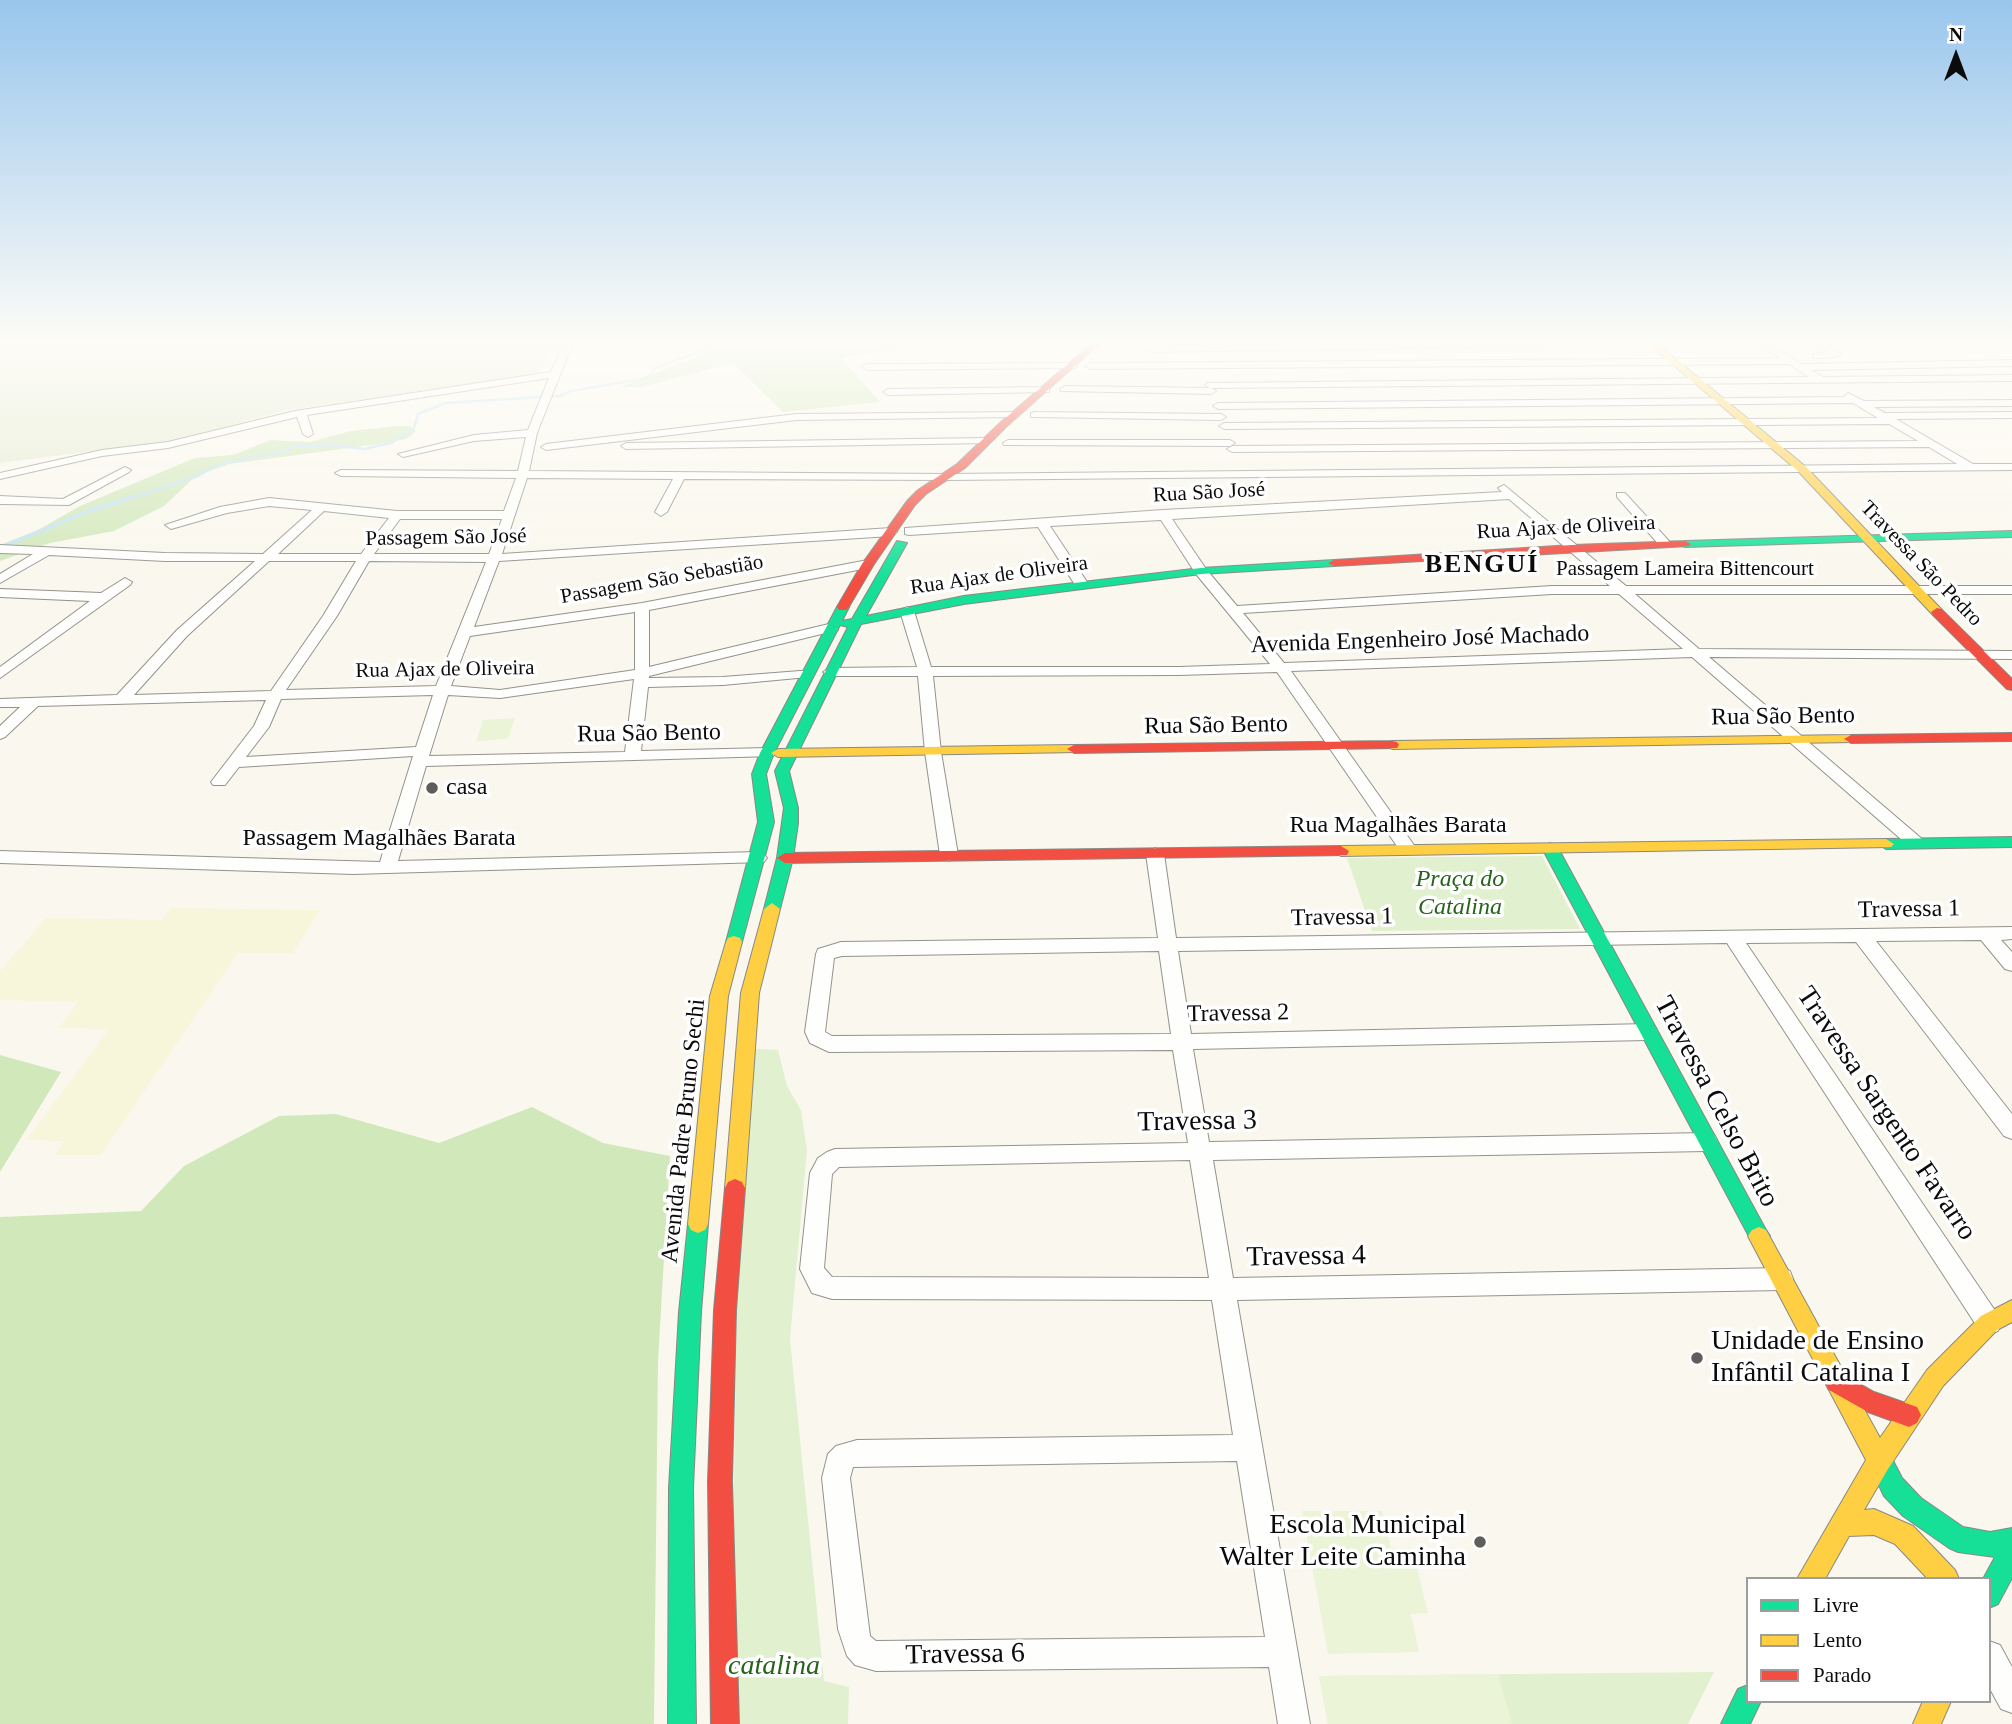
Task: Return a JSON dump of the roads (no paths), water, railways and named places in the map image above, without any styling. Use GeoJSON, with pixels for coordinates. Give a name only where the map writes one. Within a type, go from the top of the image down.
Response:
{"type":"FeatureCollection","features":[{"type":"Feature","properties":{"kind":"street"},"geometry":{"type":"LineString","coordinates":[[0,476],[102,453],[168,445],[269,420]]}},
{"type":"Feature","properties":{"kind":"street"},"geometry":{"type":"LineString","coordinates":[[303,420],[308,433]]}},
{"type":"Feature","properties":{"kind":"street"},"geometry":{"type":"LineString","coordinates":[[388,865],[438,700],[494,558],[523,474],[537,420]]}},
{"type":"Feature","properties":{"kind":"street"},"geometry":{"type":"LineString","coordinates":[[528,448],[758,420]]}},
{"type":"Feature","properties":{"kind":"street","name":"Avenida Padre Bruno Sechi"},"geometry":{"type":"LineString","coordinates":[[682,1724],[681,1488],[690,1312],[711,1060],[719,996],[766,822],[759,775],[808,673],[868,564],[911,503],[961,466],[1008,420]]}},
{"type":"Feature","properties":{"kind":"street","name":"Avenida Padre Bruno Sechi"},"geometry":{"type":"LineString","coordinates":[[725,1724],[720,1481],[725,1310],[750,993],[785,858],[791,808],[782,771],[856,622],[925,506],[938,494],[971,475],[1030,420]]}},
{"type":"Feature","properties":{"kind":"street"},"geometry":{"type":"LineString","coordinates":[[1222,420],[1231,447],[1244,472]]}},
{"type":"Feature","properties":{"kind":"street"},"geometry":{"type":"LineString","coordinates":[[1391,420],[1488,423],[1820,420]]}},
{"type":"Feature","properties":{"kind":"street"},"geometry":{"type":"LineString","coordinates":[[1486,420],[1527,470]]}},
{"type":"Feature","properties":{"kind":"street"},"geometry":{"type":"LineString","coordinates":[[1890,420],[1972,468]]}},
{"type":"Feature","properties":{"kind":"street"},"geometry":{"type":"LineString","coordinates":[[740,460],[752,421]]}},
{"type":"Feature","properties":{"kind":"street","name":"Travessa São Pedro"},"geometry":{"type":"LineString","coordinates":[[1748,422],[1801,469],[1914,590],[2012,686]]}},
{"type":"Feature","properties":{"kind":"street"},"geometry":{"type":"LineString","coordinates":[[403,454],[474,438],[532,433]]}},
{"type":"Feature","properties":{"kind":"street"},"geometry":{"type":"LineString","coordinates":[[341,473],[681,474],[740,460],[986,441]]}},
{"type":"Feature","properties":{"kind":"street"},"geometry":{"type":"LineString","coordinates":[[1008,443],[1231,447],[1931,444]]}},
{"type":"Feature","properties":{"kind":"street"},"geometry":{"type":"LineString","coordinates":[[546,447],[947,477],[1244,472],[2012,467]]}},
{"type":"Feature","properties":{"kind":"street"},"geometry":{"type":"LineString","coordinates":[[0,500],[52,504],[70,501],[125,470]]}},
{"type":"Feature","properties":{"kind":"street"},"geometry":{"type":"LineString","coordinates":[[1486,471],[1916,843]]}},
{"type":"Feature","properties":{"kind":"street"},"geometry":{"type":"LineString","coordinates":[[661,512],[681,474]]}},
{"type":"Feature","properties":{"kind":"street","name":"Rua São José"},"geometry":{"type":"LineString","coordinates":[[909,531],[1512,495]]}},
{"type":"Feature","properties":{"kind":"street"},"geometry":{"type":"LineString","coordinates":[[1621,495],[1665,544]]}},
{"type":"Feature","properties":{"kind":"street"},"geometry":{"type":"LineString","coordinates":[[171,525],[258,503],[289,503],[320,509],[397,515],[508,514]]}},
{"type":"Feature","properties":{"kind":"street"},"geometry":{"type":"LineString","coordinates":[[120,701],[182,633],[320,509]]}},
{"type":"Feature","properties":{"kind":"street"},"geometry":{"type":"LineString","coordinates":[[1163,514],[1201,571],[1281,668],[1407,848]]}},
{"type":"Feature","properties":{"kind":"street"},"geometry":{"type":"LineString","coordinates":[[219,782],[237,762],[261,727],[275,696],[330,616],[364,559],[397,515]]}},
{"type":"Feature","properties":{"kind":"street"},"geometry":{"type":"LineString","coordinates":[[1041,522],[1082,584]]}},
{"type":"Feature","properties":{"kind":"street","name":"Passagem São José"},"geometry":{"type":"LineString","coordinates":[[3,549],[265,558],[494,558],[891,532]]}},
{"type":"Feature","properties":{"kind":"street","name":"Rua Ajax de Oliveira"},"geometry":{"type":"LineString","coordinates":[[0,703],[444,690],[500,694],[641,678],[833,627],[907,611],[1082,584],[1201,571],[1573,548],[2012,534]]}},
{"type":"Feature","properties":{"kind":"street"},"geometry":{"type":"LineString","coordinates":[[0,579],[44,552]]}},
{"type":"Feature","properties":{"kind":"street","name":"Passagem São Sebastião"},"geometry":{"type":"LineString","coordinates":[[463,633],[642,607],[868,564]]}},
{"type":"Feature","properties":{"kind":"street"},"geometry":{"type":"LineString","coordinates":[[3,667],[125,582]]}},
{"type":"Feature","properties":{"kind":"street","name":"Passagem Lameira Bittencourt"},"geometry":{"type":"LineString","coordinates":[[1232,610],[1552,590],[2012,590]]}},
{"type":"Feature","properties":{"kind":"street"},"geometry":{"type":"LineString","coordinates":[[0,593],[101,597]]}},
{"type":"Feature","properties":{"kind":"street"},"geometry":{"type":"LineString","coordinates":[[632,757],[641,678],[642,607]]}},
{"type":"Feature","properties":{"kind":"street"},"geometry":{"type":"LineString","coordinates":[[907,611],[925,671],[933,752],[949,855]]}},
{"type":"Feature","properties":{"kind":"street","name":"Avenida Engenheiro José Machado"},"geometry":{"type":"LineString","coordinates":[[830,672],[1179,671],[1698,653],[2012,655]]}},
{"type":"Feature","properties":{"kind":"street"},"geometry":{"type":"LineString","coordinates":[[641,678],[723,681],[808,673]]}},
{"type":"Feature","properties":{"kind":"street"},"geometry":{"type":"LineString","coordinates":[[0,734],[33,702]]}},
{"type":"Feature","properties":{"kind":"street","name":"Rua São Bento"},"geometry":{"type":"LineString","coordinates":[[237,762],[422,756],[632,757],[2012,737]]}},
{"type":"Feature","properties":{"kind":"street","name":"Rua Magalhães Barata"},"geometry":{"type":"LineString","coordinates":[[785,858],[2012,842]]}},
{"type":"Feature","properties":{"kind":"street","name":"Travessa Celso Brito"},"geometry":{"type":"LineString","coordinates":[[1549,848],[1893,1487],[1912,1507],[1958,1539],[1990,1545],[2012,1541]]}},
{"type":"Feature","properties":{"kind":"street"},"geometry":{"type":"LineString","coordinates":[[1155,854],[1182,1042],[1294,1724]]}},
{"type":"Feature","properties":{"kind":"street","name":"Passagem Magalhães Barata"},"geometry":{"type":"LineString","coordinates":[[0,856],[352,868],[388,865],[758,858]]}},
{"type":"Feature","properties":{"kind":"street","name":"Travessa 1"},"geometry":{"type":"LineString","coordinates":[[829,1044],[817,1038],[815,1032],[822,961],[825,954],[831,950],[841,949],[2012,933]]}},
{"type":"Feature","properties":{"kind":"street"},"geometry":{"type":"LineString","coordinates":[[1986,934],[2012,964]]}},
{"type":"Feature","properties":{"kind":"street"},"geometry":{"type":"LineString","coordinates":[[1861,935],[2012,1130]]}},
{"type":"Feature","properties":{"kind":"street","name":"Travessa Sargento Favarro"},"geometry":{"type":"LineString","coordinates":[[1733,938],[1989,1323]]}},
{"type":"Feature","properties":{"kind":"street","name":"Travessa 2"},"geometry":{"type":"LineString","coordinates":[[829,1044],[1182,1042],[1648,1032]]}},
{"type":"Feature","properties":{"kind":"street","name":"Travessa 3"},"geometry":{"type":"LineString","coordinates":[[832,1288],[821,1285],[811,1269],[821,1173],[826,1164],[835,1158],[1707,1142]]}},
{"type":"Feature","properties":{"kind":"street","name":"Travessa 4"},"geometry":{"type":"LineString","coordinates":[[832,1288],[1222,1289],[1781,1279]]}},
{"type":"Feature","properties":{"kind":"street"},"geometry":{"type":"LineString","coordinates":[[1811,1577],[1879,1460],[1942,1370],[1989,1323],[2012,1310]]}},
{"type":"Feature","properties":{"kind":"street","name":"Travessa Celso Brito"},"geometry":{"type":"LineString","coordinates":[[1836,1381],[1868,1401],[1909,1415]]}},
{"type":"Feature","properties":{"kind":"street","name":"Travessa 6"},"geometry":{"type":"LineString","coordinates":[[1248,1448],[846,1455],[838,1464],[836,1478],[853,1629],[858,1645],[866,1654],[1282,1652]]}},
{"type":"Feature","properties":{"kind":"street"},"geometry":{"type":"LineString","coordinates":[[1842,1524],[1874,1522],[1904,1535],[1944,1577]]}},
{"type":"Feature","properties":{"kind":"street"},"geometry":{"type":"LineString","coordinates":[[1991,1591],[2012,1552]]}},
{"type":"Feature","properties":{"kind":"street"},"geometry":{"type":"LineString","coordinates":[[1991,1660],[2012,1698]]}},
{"type":"Feature","properties":{"kind":"street"},"geometry":{"type":"LineString","coordinates":[[1735,1724],[1746,1703]]}},
{"type":"Feature","properties":{"kind":"street"},"geometry":{"type":"LineString","coordinates":[[1927,1724],[1936,1703]]}},
{"type":"Feature","properties":{"kind":"waterway"},"geometry":{"type":"LineString","coordinates":[[125,500],[198,476],[216,465],[288,450],[293,446],[333,445],[364,449],[391,443],[414,428],[416,420]]}},
{"type":"Feature","properties":{"kind":"waterway"},"geometry":{"type":"LineString","coordinates":[[0,548],[86,512],[130,498]]}},
{"type":"Feature","properties":{"kind":"place","name":"casa"},"geometry":{"type":"Point","coordinates":[432,788]}},
{"type":"Feature","properties":{"kind":"place","name":"Unidade de Ensino Infântil Catalina I"},"geometry":{"type":"Point","coordinates":[1697,1358]}},
{"type":"Feature","properties":{"kind":"place","name":"Escola Municipal Walter Leite Caminha"},"geometry":{"type":"Point","coordinates":[1480,1542]}},
{"type":"Feature","properties":{"kind":"district","name":"BENGUÍ"},"geometry":{"type":"Point","coordinates":[1482,565]}},
{"type":"Feature","properties":{"kind":"park label","name":"Praça do Catalina"},"geometry":{"type":"Point","coordinates":[1460,894]}},
{"type":"Feature","properties":{"kind":"park label","name":"catalina"},"geometry":{"type":"Point","coordinates":[774,1667]}}]}
